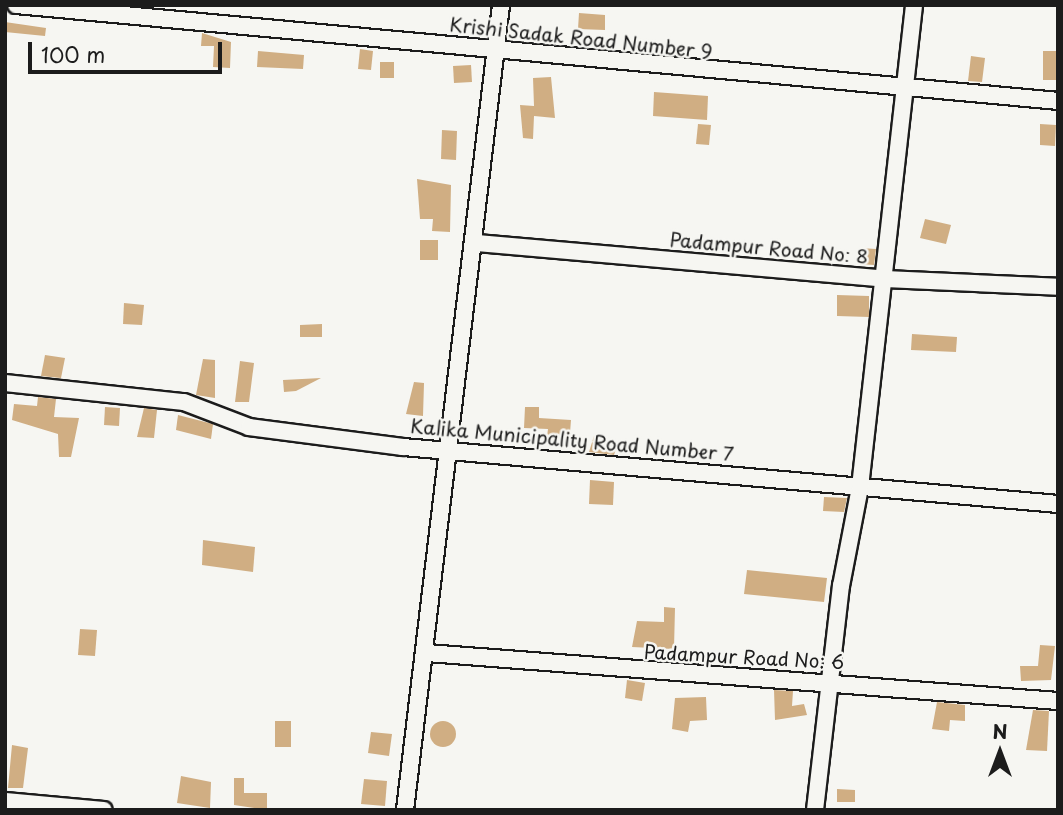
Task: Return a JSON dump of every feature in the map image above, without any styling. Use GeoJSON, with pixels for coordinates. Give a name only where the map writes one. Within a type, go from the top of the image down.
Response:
{"type":"FeatureCollection","features":[{"type":"Feature","properties":{"kind":"street","name":"Krishi Sadak Road Number 9"},"geometry":{"type":"LineString","coordinates":[[16,5],[499,50],[903,92],[1058,101]]}},
{"type":"Feature","properties":{"kind":"street"},"geometry":{"type":"LineString","coordinates":[[405,810],[427,653],[446,452],[477,243],[499,50],[501,5]]}},
{"type":"Feature","properties":{"kind":"street"},"geometry":{"type":"LineString","coordinates":[[815,810],[830,680],[860,487],[914,5]]}},
{"type":"Feature","properties":{"kind":"street","name":"Padampur Road No: 8"},"geometry":{"type":"LineString","coordinates":[[477,243],[885,279],[1058,287]]}},
{"type":"Feature","properties":{"kind":"street","name":"Kalika Municipality Road Number 7"},"geometry":{"type":"LineString","coordinates":[[5,383],[184,402],[248,427],[446,452],[1058,505]]}},
{"type":"Feature","properties":{"kind":"street","name":"Padampur Road No: 6"},"geometry":{"type":"LineString","coordinates":[[427,653],[640,672],[830,680],[1058,701]]}},
{"type":"Feature","properties":{"kind":"street"},"geometry":{"type":"LineString","coordinates":[[5,801],[104,810]]}},
{"type":"Feature","properties":{"kind":"building"},"geometry":{"type":"Polygon","coordinates":[[[579,13],[605,15],[605,30],[578,29],[579,13]]]}},
{"type":"Feature","properties":{"kind":"building"},"geometry":{"type":"Polygon","coordinates":[[[5,22],[46,28],[45,36],[5,32],[5,22]]]}},
{"type":"Feature","properties":{"kind":"building"},"geometry":{"type":"Polygon","coordinates":[[[202,33],[231,42],[230,68],[213,67],[214,46],[201,46],[202,33]]]}},
{"type":"Feature","properties":{"kind":"building"},"geometry":{"type":"Polygon","coordinates":[[[360,49],[373,51],[371,70],[358,69],[360,49]]]}},
{"type":"Feature","properties":{"kind":"building"},"geometry":{"type":"Polygon","coordinates":[[[258,51],[304,55],[303,69],[257,67],[258,51]]]}},
{"type":"Feature","properties":{"kind":"building"},"geometry":{"type":"Polygon","coordinates":[[[1043,51],[1058,51],[1058,80],[1043,80],[1043,51]]]}},
{"type":"Feature","properties":{"kind":"building"},"geometry":{"type":"Polygon","coordinates":[[[971,56],[985,58],[982,82],[968,81],[971,56]]]}},
{"type":"Feature","properties":{"kind":"building"},"geometry":{"type":"Polygon","coordinates":[[[380,62],[394,62],[394,78],[380,78],[380,62]]]}},
{"type":"Feature","properties":{"kind":"building"},"geometry":{"type":"Polygon","coordinates":[[[471,65],[472,82],[454,83],[453,66],[471,65]]]}},
{"type":"Feature","properties":{"kind":"building"},"geometry":{"type":"Polygon","coordinates":[[[551,77],[555,118],[534,116],[533,139],[523,138],[520,105],[534,106],[533,78],[551,77]]]}},
{"type":"Feature","properties":{"kind":"building"},"geometry":{"type":"Polygon","coordinates":[[[654,92],[708,96],[707,120],[653,116],[654,92]]]}},
{"type":"Feature","properties":{"kind":"building"},"geometry":{"type":"Polygon","coordinates":[[[698,124],[711,125],[709,145],[696,144],[698,124]]]}},
{"type":"Feature","properties":{"kind":"building"},"geometry":{"type":"Polygon","coordinates":[[[1040,124],[1056,125],[1055,146],[1040,145],[1040,124]]]}},
{"type":"Feature","properties":{"kind":"building"},"geometry":{"type":"Polygon","coordinates":[[[442,130],[457,131],[456,160],[441,159],[442,130]]]}},
{"type":"Feature","properties":{"kind":"building"},"geometry":{"type":"Polygon","coordinates":[[[417,179],[451,185],[450,232],[432,231],[433,219],[420,219],[417,179]]]}},
{"type":"Feature","properties":{"kind":"building"},"geometry":{"type":"Polygon","coordinates":[[[925,219],[951,225],[946,244],[920,238],[925,219]]]}},
{"type":"Feature","properties":{"kind":"building"},"geometry":{"type":"Polygon","coordinates":[[[420,240],[438,240],[438,260],[420,260],[420,240]]]}},
{"type":"Feature","properties":{"kind":"building"},"geometry":{"type":"Polygon","coordinates":[[[860,248],[876,249],[874,265],[860,264],[860,248]]]}},
{"type":"Feature","properties":{"kind":"building"},"geometry":{"type":"Polygon","coordinates":[[[837,295],[869,296],[869,317],[837,316],[837,295]]]}},
{"type":"Feature","properties":{"kind":"building"},"geometry":{"type":"Polygon","coordinates":[[[124,303],[144,305],[142,325],[123,324],[124,303]]]}},
{"type":"Feature","properties":{"kind":"building"},"geometry":{"type":"Polygon","coordinates":[[[322,324],[322,337],[300,337],[300,325],[322,324]]]}},
{"type":"Feature","properties":{"kind":"building"},"geometry":{"type":"Polygon","coordinates":[[[912,334],[957,337],[956,352],[911,350],[912,334]]]}},
{"type":"Feature","properties":{"kind":"building"},"geometry":{"type":"Polygon","coordinates":[[[45,355],[65,358],[61,378],[41,376],[45,355]]]}},
{"type":"Feature","properties":{"kind":"building"},"geometry":{"type":"Polygon","coordinates":[[[203,359],[215,360],[215,398],[196,395],[203,359]]]}},
{"type":"Feature","properties":{"kind":"building"},"geometry":{"type":"Polygon","coordinates":[[[240,361],[254,363],[249,402],[235,402],[240,361]]]}},
{"type":"Feature","properties":{"kind":"building"},"geometry":{"type":"Polygon","coordinates":[[[321,378],[296,391],[284,392],[283,380],[321,378]]]}},
{"type":"Feature","properties":{"kind":"building"},"geometry":{"type":"Polygon","coordinates":[[[414,382],[424,383],[423,416],[406,414],[414,382]]]}},
{"type":"Feature","properties":{"kind":"building"},"geometry":{"type":"Polygon","coordinates":[[[38,397],[56,399],[54,417],[79,418],[71,457],[59,457],[58,434],[12,420],[14,404],[37,406],[38,397]]]}},
{"type":"Feature","properties":{"kind":"building"},"geometry":{"type":"Polygon","coordinates":[[[105,407],[120,408],[119,426],[104,425],[105,407]]]}},
{"type":"Feature","properties":{"kind":"building"},"geometry":{"type":"Polygon","coordinates":[[[525,407],[539,407],[539,418],[571,420],[569,446],[546,444],[548,429],[524,428],[525,407]]]}},
{"type":"Feature","properties":{"kind":"building"},"geometry":{"type":"Polygon","coordinates":[[[144,408],[157,410],[154,438],[137,437],[144,408]]]}},
{"type":"Feature","properties":{"kind":"building"},"geometry":{"type":"Polygon","coordinates":[[[178,415],[213,424],[211,439],[176,430],[178,415]]]}},
{"type":"Feature","properties":{"kind":"building"},"geometry":{"type":"Polygon","coordinates":[[[594,436],[618,443],[614,455],[589,452],[594,436]]]}},
{"type":"Feature","properties":{"kind":"building"},"geometry":{"type":"Polygon","coordinates":[[[590,480],[614,482],[613,505],[589,504],[590,480]]]}},
{"type":"Feature","properties":{"kind":"building"},"geometry":{"type":"Polygon","coordinates":[[[824,497],[847,498],[844,512],[823,511],[824,497]]]}},
{"type":"Feature","properties":{"kind":"building"},"geometry":{"type":"Polygon","coordinates":[[[203,540],[255,547],[253,572],[202,565],[203,540]]]}},
{"type":"Feature","properties":{"kind":"building"},"geometry":{"type":"Polygon","coordinates":[[[747,570],[827,578],[824,602],[744,594],[747,570]]]}},
{"type":"Feature","properties":{"kind":"building"},"geometry":{"type":"Polygon","coordinates":[[[664,607],[675,608],[674,649],[632,647],[637,621],[664,622],[664,607]]]}},
{"type":"Feature","properties":{"kind":"building"},"geometry":{"type":"Polygon","coordinates":[[[80,629],[97,630],[95,656],[78,655],[80,629]]]}},
{"type":"Feature","properties":{"kind":"building"},"geometry":{"type":"Polygon","coordinates":[[[1040,645],[1055,646],[1051,680],[1021,681],[1020,666],[1038,666],[1040,645]]]}},
{"type":"Feature","properties":{"kind":"building"},"geometry":{"type":"Polygon","coordinates":[[[627,680],[645,683],[642,701],[625,698],[627,680]]]}},
{"type":"Feature","properties":{"kind":"building"},"geometry":{"type":"Polygon","coordinates":[[[774,690],[793,691],[792,706],[804,704],[807,715],[775,720],[774,690]]]}},
{"type":"Feature","properties":{"kind":"building"},"geometry":{"type":"Polygon","coordinates":[[[706,697],[707,720],[690,721],[688,732],[672,729],[675,698],[706,697]]]}},
{"type":"Feature","properties":{"kind":"building"},"geometry":{"type":"Polygon","coordinates":[[[937,702],[965,705],[965,721],[950,720],[949,731],[932,729],[937,702]]]}},
{"type":"Feature","properties":{"kind":"building"},"geometry":{"type":"Polygon","coordinates":[[[1033,710],[1049,711],[1047,751],[1026,750],[1033,710]]]}},
{"type":"Feature","properties":{"kind":"building"},"geometry":{"type":"Polygon","coordinates":[[[275,721],[291,721],[291,747],[275,747],[275,721]]]}},
{"type":"Feature","properties":{"kind":"building"},"geometry":{"type":"Polygon","coordinates":[[[443,721],[452,725],[456,734],[452,743],[443,747],[434,743],[430,734],[434,725],[443,721]]]}},
{"type":"Feature","properties":{"kind":"building"},"geometry":{"type":"Polygon","coordinates":[[[371,732],[392,734],[389,756],[368,753],[371,732]]]}},
{"type":"Feature","properties":{"kind":"building"},"geometry":{"type":"Polygon","coordinates":[[[12,745],[28,748],[23,788],[8,788],[12,745]]]}},
{"type":"Feature","properties":{"kind":"building"},"geometry":{"type":"Polygon","coordinates":[[[181,776],[211,782],[210,808],[177,803],[181,776]]]}},
{"type":"Feature","properties":{"kind":"building"},"geometry":{"type":"Polygon","coordinates":[[[234,778],[244,778],[244,793],[267,793],[267,810],[234,805],[234,778]]]}},
{"type":"Feature","properties":{"kind":"building"},"geometry":{"type":"Polygon","coordinates":[[[364,779],[387,781],[385,806],[361,804],[364,779]]]}},
{"type":"Feature","properties":{"kind":"building"},"geometry":{"type":"Polygon","coordinates":[[[837,789],[855,790],[855,802],[837,802],[837,789]]]}}]}
